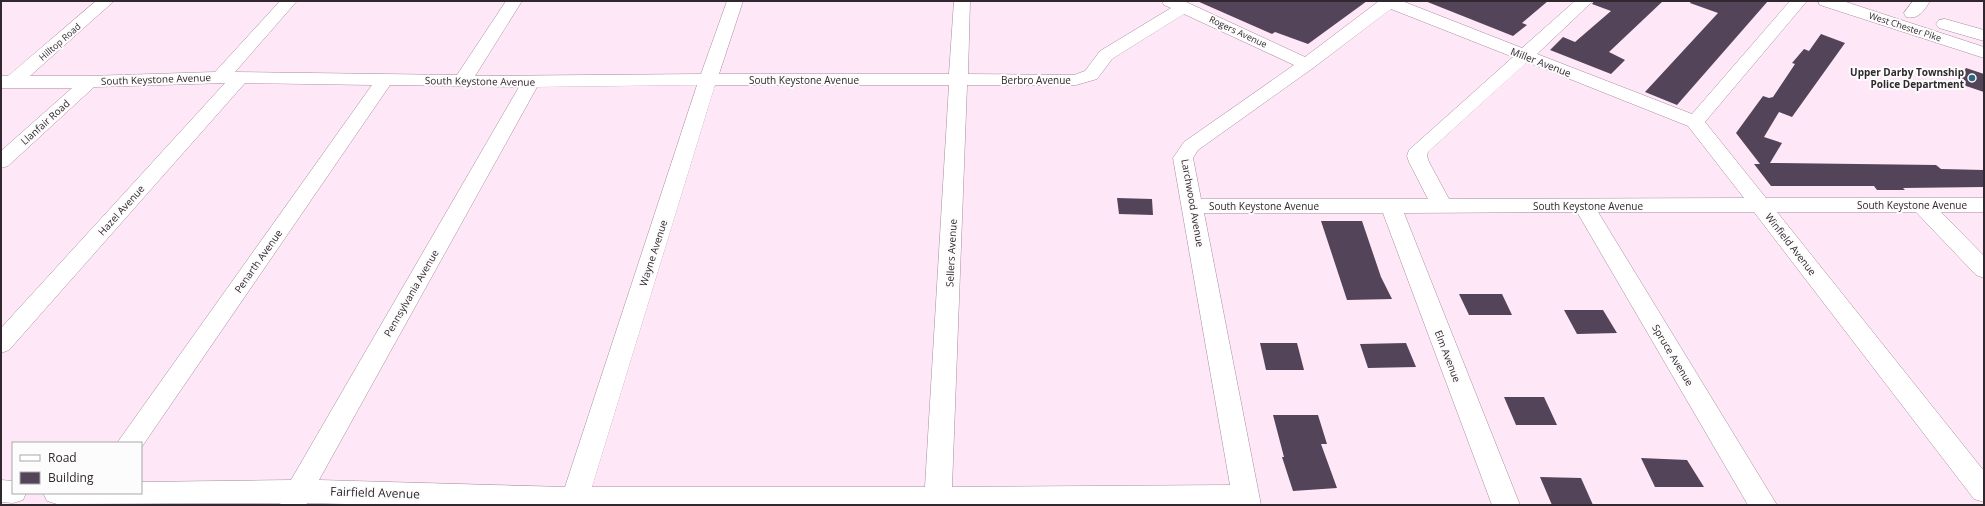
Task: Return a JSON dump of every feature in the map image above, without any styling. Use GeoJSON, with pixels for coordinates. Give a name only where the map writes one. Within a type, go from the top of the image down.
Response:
{"type":"FeatureCollection","features":[{"type":"Feature","properties":{"kind":"street","name":"Hilltop Road"},"geometry":{"type":"LineString","coordinates":[[7,82],[106,1]]}},
{"type":"Feature","properties":{"kind":"street"},"geometry":{"type":"LineString","coordinates":[[220,77],[290,1]]}},
{"type":"Feature","properties":{"kind":"street"},"geometry":{"type":"LineString","coordinates":[[462,81],[514,1]]}},
{"type":"Feature","properties":{"kind":"street","name":"Wayne Avenue"},"geometry":{"type":"LineString","coordinates":[[574,502],[708,79],[735,1]]}},
{"type":"Feature","properties":{"kind":"street","name":"Sellers Avenue"},"geometry":{"type":"LineString","coordinates":[[938,502],[960,80],[962,1]]}},
{"type":"Feature","properties":{"kind":"street","name":"Miller Avenue"},"geometry":{"type":"LineString","coordinates":[[1389,1],[1695,122]]}},
{"type":"Feature","properties":{"kind":"street","name":"Larchwood Avenue"},"geometry":{"type":"LineString","coordinates":[[1246,500],[1183,158],[1185,152],[1191,146],[1307,64],[1389,1]]}},
{"type":"Feature","properties":{"kind":"street"},"geometry":{"type":"LineString","coordinates":[[1443,207],[1419,162],[1417,156],[1418,150],[1585,1]]}},
{"type":"Feature","properties":{"kind":"street"},"geometry":{"type":"LineString","coordinates":[[1695,122],[1798,1]]}},
{"type":"Feature","properties":{"kind":"street","name":"West Chester Pike"},"geometry":{"type":"LineString","coordinates":[[1826,1],[1981,44]]}},
{"type":"Feature","properties":{"kind":"street","name":"West Chester Pike"},"geometry":{"type":"LineString","coordinates":[[1874,1],[1917,7],[1981,44]]}},
{"type":"Feature","properties":{"kind":"street","name":"Berbro Avenue"},"geometry":{"type":"LineString","coordinates":[[960,80],[1082,79],[1091,75],[1106,55],[1176,4]]}},
{"type":"Feature","properties":{"kind":"street","name":"Rogers Avenue"},"geometry":{"type":"LineString","coordinates":[[1176,4],[1307,64]]}},
{"type":"Feature","properties":{"kind":"street","name":"South Keystone Avenue"},"geometry":{"type":"LineString","coordinates":[[7,82],[89,82],[220,77],[531,82],[708,79],[960,80]]}},
{"type":"Feature","properties":{"kind":"street","name":"Hazel Avenue"},"geometry":{"type":"LineString","coordinates":[[1,344],[240,77]]}},
{"type":"Feature","properties":{"kind":"street","name":"Penarth Avenue"},"geometry":{"type":"LineString","coordinates":[[131,442],[385,79]]}},
{"type":"Feature","properties":{"kind":"street","name":"Llanfair Road"},"geometry":{"type":"LineString","coordinates":[[1,162],[89,82]]}},
{"type":"Feature","properties":{"kind":"street","name":"Pennsylvania Avenue"},"geometry":{"type":"LineString","coordinates":[[295,498],[531,82]]}},
{"type":"Feature","properties":{"kind":"street","name":"Winfield Avenue"},"geometry":{"type":"LineString","coordinates":[[1695,122],[1984,491]]}},
{"type":"Feature","properties":{"kind":"street","name":"South Keystone Avenue"},"geometry":{"type":"LineString","coordinates":[[1193,206],[1443,207],[1920,204],[1984,205]]}},
{"type":"Feature","properties":{"kind":"street"},"geometry":{"type":"LineString","coordinates":[[1920,204],[1984,270]]}},
{"type":"Feature","properties":{"kind":"street","name":"Spruce Avenue"},"geometry":{"type":"LineString","coordinates":[[1584,206],[1763,505]]}},
{"type":"Feature","properties":{"kind":"street","name":"Elm Avenue"},"geometry":{"type":"LineString","coordinates":[[1391,207],[1506,505]]}},
{"type":"Feature","properties":{"kind":"street"},"geometry":{"type":"LineString","coordinates":[[1,491],[12,492]]}},
{"type":"Feature","properties":{"kind":"street","name":"Fairfield Avenue"},"geometry":{"type":"LineString","coordinates":[[66,494],[92,497],[574,502],[1246,500]]}},
{"type":"Feature","properties":{"kind":"building"},"geometry":{"type":"Polygon","coordinates":[[[1197,1],[1367,1],[1308,44],[1275,32],[1272,34],[1197,1]]]}},
{"type":"Feature","properties":{"kind":"building"},"geometry":{"type":"Polygon","coordinates":[[[1425,1],[1548,1],[1522,23],[1527,25],[1513,36],[1425,1]]]}},
{"type":"Feature","properties":{"kind":"building"},"geometry":{"type":"Polygon","coordinates":[[[1594,1],[1663,1],[1609,52],[1625,60],[1611,74],[1550,50],[1563,37],[1575,42],[1611,11],[1592,4],[1594,1]]]}},
{"type":"Feature","properties":{"kind":"building"},"geometry":{"type":"Polygon","coordinates":[[[1691,1],[1768,1],[1677,105],[1645,92],[1718,13],[1690,3],[1691,1]]]}},
{"type":"Feature","properties":{"kind":"building"},"geometry":{"type":"Polygon","coordinates":[[[1821,34],[1845,43],[1792,117],[1779,112],[1764,137],[1782,143],[1770,163],[1936,165],[1941,169],[1984,170],[1984,187],[1903,188],[1905,190],[1877,190],[1874,186],[1771,186],[1754,164],[1760,164],[1736,133],[1763,96],[1769,98],[1773,97],[1795,64],[1792,63],[1804,49],[1809,51],[1821,34]]]}},
{"type":"Feature","properties":{"kind":"building","name":"Upper Darby Township Police Department"},"geometry":{"type":"Polygon","coordinates":[[[1966,68],[1984,74],[1984,92],[1957,83],[1966,68]]]}},
{"type":"Feature","properties":{"kind":"building"},"geometry":{"type":"Polygon","coordinates":[[[1117,198],[1152,199],[1153,215],[1119,214],[1117,198]]]}},
{"type":"Feature","properties":{"kind":"building"},"geometry":{"type":"Polygon","coordinates":[[[1321,221],[1362,221],[1381,277],[1392,299],[1347,300],[1321,221]]]}},
{"type":"Feature","properties":{"kind":"building"},"geometry":{"type":"Polygon","coordinates":[[[1459,294],[1502,294],[1512,315],[1469,315],[1459,294]]]}},
{"type":"Feature","properties":{"kind":"building"},"geometry":{"type":"Polygon","coordinates":[[[1564,310],[1603,310],[1617,333],[1577,334],[1564,310]]]}},
{"type":"Feature","properties":{"kind":"building"},"geometry":{"type":"Polygon","coordinates":[[[1260,343],[1297,343],[1304,370],[1266,370],[1260,343]]]}},
{"type":"Feature","properties":{"kind":"building"},"geometry":{"type":"Polygon","coordinates":[[[1406,343],[1416,367],[1368,368],[1360,344],[1406,343]]]}},
{"type":"Feature","properties":{"kind":"building"},"geometry":{"type":"Polygon","coordinates":[[[1504,397],[1544,397],[1557,425],[1516,425],[1504,397]]]}},
{"type":"Feature","properties":{"kind":"building"},"geometry":{"type":"Polygon","coordinates":[[[1273,415],[1318,415],[1327,444],[1321,444],[1337,488],[1293,491],[1282,457],[1284,457],[1273,415]]]}},
{"type":"Feature","properties":{"kind":"building"},"geometry":{"type":"Polygon","coordinates":[[[1641,458],[1687,460],[1704,487],[1655,487],[1641,458]]]}},
{"type":"Feature","properties":{"kind":"building"},"geometry":{"type":"Polygon","coordinates":[[[1540,477],[1581,478],[1593,505],[1552,505],[1540,477]]]}},
{"type":"Feature","properties":{"kind":"place","name":"Upper Darby Township Police Department"},"geometry":{"type":"Point","coordinates":[1972,78]}}]}
